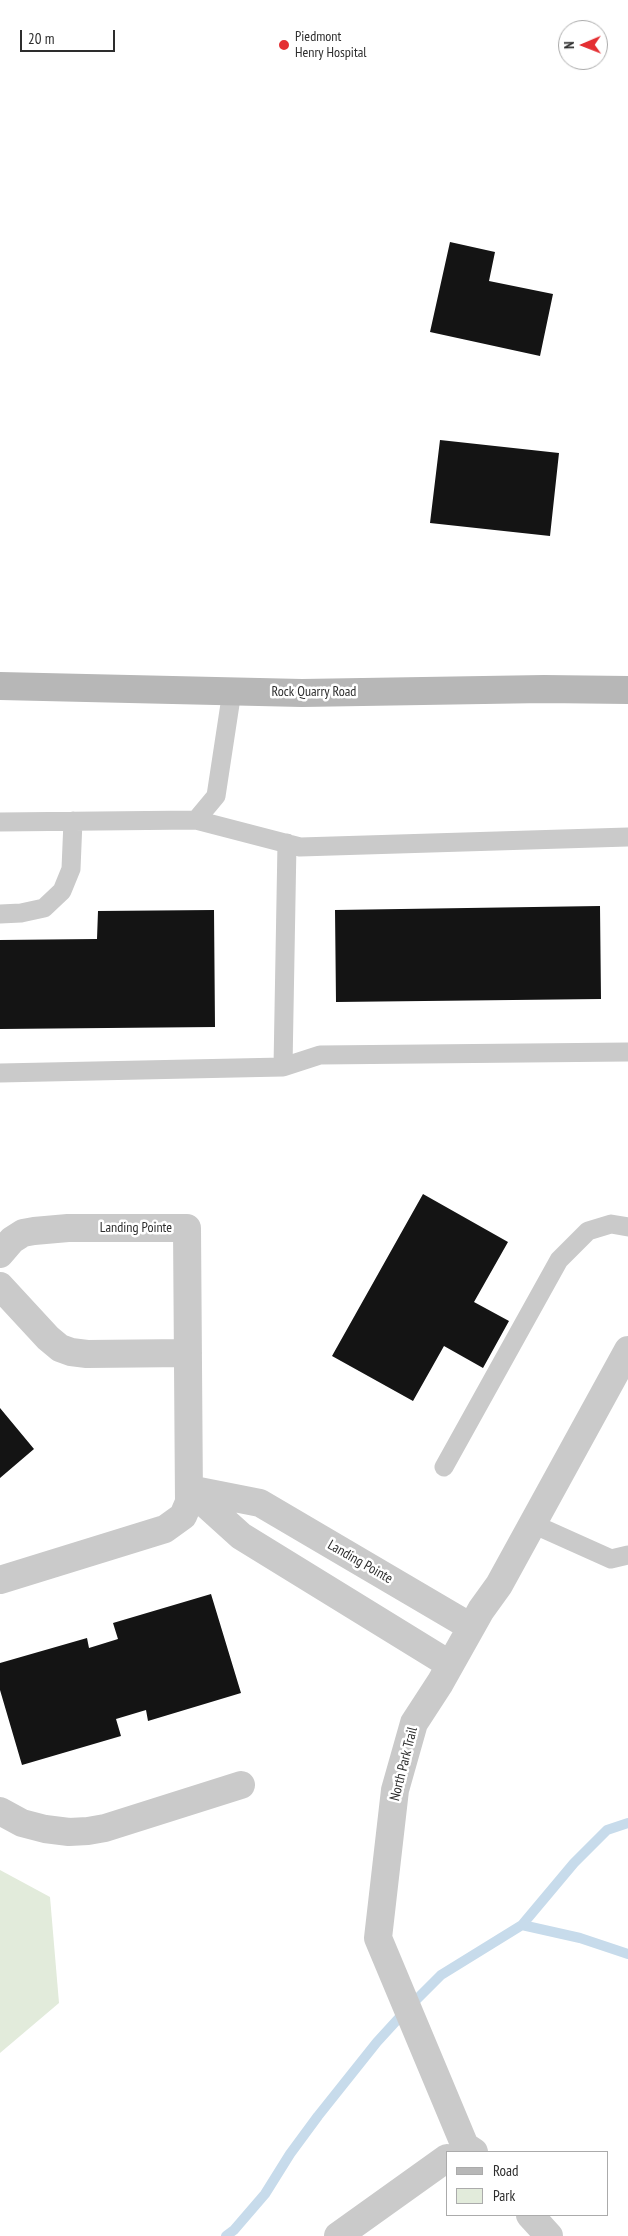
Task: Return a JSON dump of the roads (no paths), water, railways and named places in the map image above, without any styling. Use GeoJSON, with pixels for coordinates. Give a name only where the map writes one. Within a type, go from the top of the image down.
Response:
{"type":"FeatureCollection","features":[{"type":"Feature","properties":{"kind":"street","name":"Rock Quarry Road"},"geometry":{"type":"LineString","coordinates":[[0,686],[302,692],[544,689],[628,690]]}},
{"type":"Feature","properties":{"kind":"street","name":"Landing Pointe"},"geometry":{"type":"LineString","coordinates":[[0,1254],[12,1240],[23,1233],[34,1231],[68,1228],[187,1228],[189,1489],[187,1510],[183,1516],[165,1529],[0,1580]]}},
{"type":"Feature","properties":{"kind":"street"},"geometry":{"type":"LineString","coordinates":[[0,1286],[48,1338],[60,1348],[71,1352],[87,1354],[188,1353]]}},
{"type":"Feature","properties":{"kind":"street","name":"North Park Trail"},"geometry":{"type":"LineString","coordinates":[[460,2151],[378,1938],[395,1790],[414,1723],[440,1683],[471,1627],[499,1585],[628,1350]]}},
{"type":"Feature","properties":{"kind":"street","name":"Landing Pointe"},"geometry":{"type":"LineString","coordinates":[[189,1489],[260,1503],[471,1627]]}},
{"type":"Feature","properties":{"kind":"street"},"geometry":{"type":"LineString","coordinates":[[189,1489],[241,1536],[449,1664]]}},
{"type":"Feature","properties":{"kind":"street"},"geometry":{"type":"LineString","coordinates":[[0,1811],[22,1823],[45,1829],[69,1832],[88,1831],[105,1828],[241,1785]]}},
{"type":"Feature","properties":{"kind":"street"},"geometry":{"type":"LineString","coordinates":[[338,2236],[446,2162]]}},
{"type":"Feature","properties":{"kind":"street"},"geometry":{"type":"LineString","coordinates":[[531,2216],[549,2236]]}},
{"type":"Feature","properties":{"kind":"lane"},"geometry":{"type":"LineString","coordinates":[[196,820],[216,796],[232,691]]}},
{"type":"Feature","properties":{"kind":"lane"},"geometry":{"type":"LineString","coordinates":[[0,822],[196,820],[300,847],[628,837]]}},
{"type":"Feature","properties":{"kind":"lane"},"geometry":{"type":"LineString","coordinates":[[0,914],[21,913],[44,908],[62,890],[70,869],[73,821]]}},
{"type":"Feature","properties":{"kind":"lane"},"geometry":{"type":"LineString","coordinates":[[283,1067],[287,843]]}},
{"type":"Feature","properties":{"kind":"lane"},"geometry":{"type":"LineString","coordinates":[[0,1073],[283,1067],[320,1055],[628,1052]]}},
{"type":"Feature","properties":{"kind":"lane"},"geometry":{"type":"LineString","coordinates":[[444,1466],[560,1260],[588,1232],[611,1224],[628,1227]]}},
{"type":"Feature","properties":{"kind":"lane"},"geometry":{"type":"LineString","coordinates":[[532,1524],[611,1559],[628,1555]]}},
{"type":"Feature","properties":{"kind":"waterway"},"geometry":{"type":"LineString","coordinates":[[226,2236],[234,2230],[265,2194],[290,2154],[318,2116],[377,2042],[409,2007],[441,1975],[522,1925],[574,1863],[607,1830],[628,1823]]}},
{"type":"Feature","properties":{"kind":"waterway"},"geometry":{"type":"LineString","coordinates":[[522,1925],[580,1938],[628,1954]]}},
{"type":"Feature","properties":{"kind":"place","name":"Piedmont Henry Hospital"},"geometry":{"type":"Point","coordinates":[284,45]}}]}
